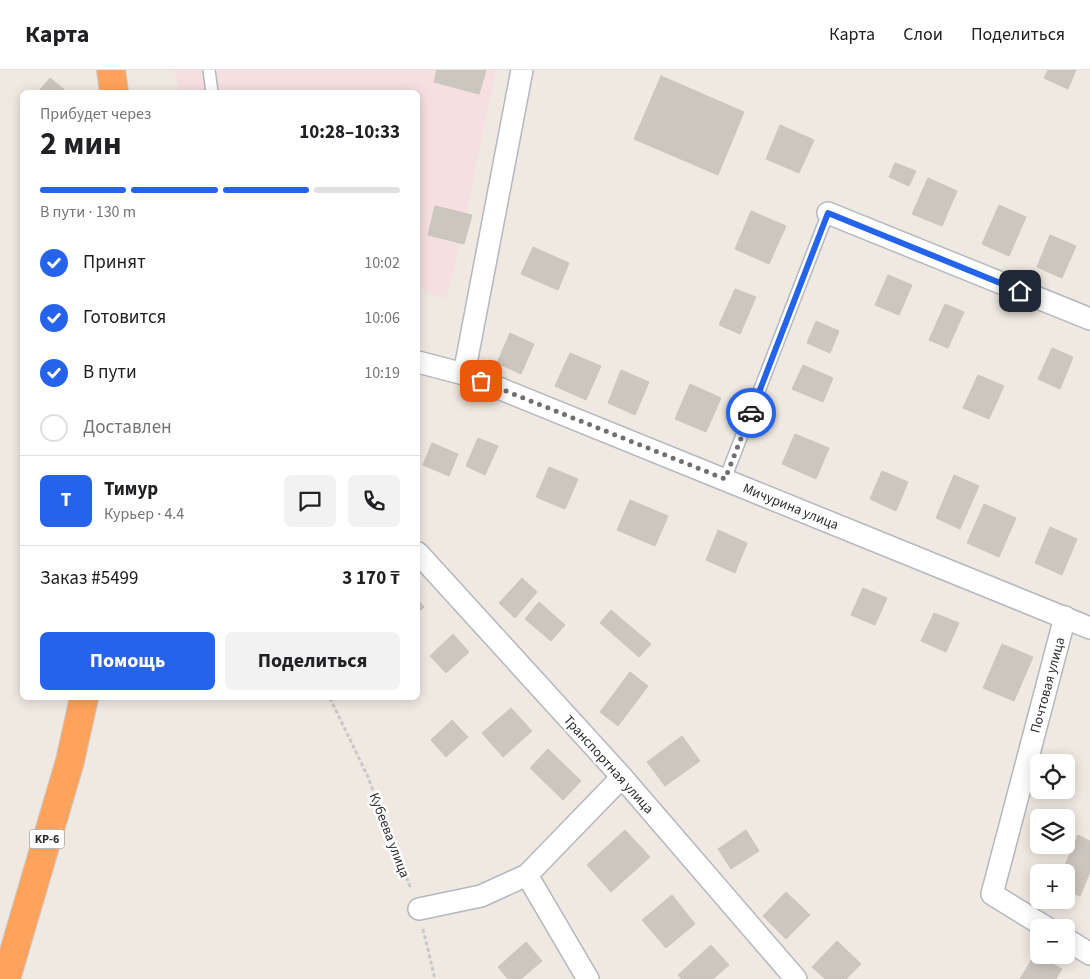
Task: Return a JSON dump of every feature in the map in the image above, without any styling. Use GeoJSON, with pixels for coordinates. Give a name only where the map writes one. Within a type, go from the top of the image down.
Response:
{"type":"FeatureCollection","features":[{"type":"Feature","properties":{"kind":"highway"},"geometry":{"type":"LineString","coordinates":[[111,70],[114,90]]}},
{"type":"Feature","properties":{"kind":"highway","name":"KP-6"},"geometry":{"type":"LineString","coordinates":[[6,979],[70,761],[84,700]]}},
{"type":"Feature","properties":{"kind":"street"},"geometry":{"type":"LineString","coordinates":[[464,374],[522,70]]}},
{"type":"Feature","properties":{"kind":"street"},"geometry":{"type":"LineString","coordinates":[[828,213],[1090,319]]}},
{"type":"Feature","properties":{"kind":"street","name":"Мичурина улица"},"geometry":{"type":"LineString","coordinates":[[420,363],[464,374],[1090,628]]}},
{"type":"Feature","properties":{"kind":"street","name":"Транспортная улица"},"geometry":{"type":"LineString","coordinates":[[420,555],[622,778],[796,979]]}},
{"type":"Feature","properties":{"kind":"street","name":"Почтовая улица"},"geometry":{"type":"LineString","coordinates":[[1032,919],[992,894],[1065,618]]}},
{"type":"Feature","properties":{"kind":"street"},"geometry":{"type":"LineString","coordinates":[[419,909],[481,896],[527,875],[622,778]]}},
{"type":"Feature","properties":{"kind":"street"},"geometry":{"type":"LineString","coordinates":[[527,875],[588,979]]}},
{"type":"Feature","properties":{"kind":"street"},"geometry":{"type":"LineString","coordinates":[[1075,945],[1090,954]]}},
{"type":"Feature","properties":{"kind":"lane"},"geometry":{"type":"LineString","coordinates":[[209,70],[212,90]]}},
{"type":"Feature","properties":{"kind":"lane"},"geometry":{"type":"LineString","coordinates":[[725,479],[828,213]]}},
{"type":"Feature","properties":{"kind":"path","name":"Кубеева улица"},"geometry":{"type":"LineString","coordinates":[[331,700],[368,777],[419,909],[435,979]]}},
{"type":"Feature","properties":{"kind":"shaded area"},"geometry":{"type":"Polygon","coordinates":[[[174,70],[496,70],[454,271],[446,300],[420,289],[420,90],[179,90],[174,70]]]}},
{"type":"Feature","properties":{"kind":"building"},"geometry":{"type":"Polygon","coordinates":[[[437,70],[486,70],[479,94],[434,82],[437,70]]]}},
{"type":"Feature","properties":{"kind":"building"},"geometry":{"type":"Polygon","coordinates":[[[1048,70],[1076,70],[1068,89],[1044,78],[1048,70]]]}},
{"type":"Feature","properties":{"kind":"building"},"geometry":{"type":"Polygon","coordinates":[[[661,76],[744,112],[718,175],[634,139],[661,76]]]}},
{"type":"Feature","properties":{"kind":"building"},"geometry":{"type":"Polygon","coordinates":[[[50,78],[65,90],[40,90],[50,78]]]}},
{"type":"Feature","properties":{"kind":"building"},"geometry":{"type":"Polygon","coordinates":[[[780,125],[814,140],[799,173],[766,159],[780,125]]]}},
{"type":"Feature","properties":{"kind":"building"},"geometry":{"type":"Polygon","coordinates":[[[895,163],[916,171],[909,186],[889,177],[895,163]]]}},
{"type":"Feature","properties":{"kind":"building"},"geometry":{"type":"Polygon","coordinates":[[[928,178],[957,191],[942,226],[912,214],[928,178]]]}},
{"type":"Feature","properties":{"kind":"building"},"geometry":{"type":"Polygon","coordinates":[[[999,205],[1026,217],[1009,256],[982,244],[999,205]]]}},
{"type":"Feature","properties":{"kind":"building"},"geometry":{"type":"Polygon","coordinates":[[[435,206],[472,215],[464,244],[428,235],[435,206]]]}},
{"type":"Feature","properties":{"kind":"building"},"geometry":{"type":"Polygon","coordinates":[[[751,211],[786,226],[769,264],[735,249],[751,211]]]}},
{"type":"Feature","properties":{"kind":"building"},"geometry":{"type":"Polygon","coordinates":[[[1050,235],[1076,246],[1062,278],[1037,267],[1050,235]]]}},
{"type":"Feature","properties":{"kind":"building"},"geometry":{"type":"Polygon","coordinates":[[[533,247],[569,263],[558,290],[521,274],[533,247]]]}},
{"type":"Feature","properties":{"kind":"building"},"geometry":{"type":"Polygon","coordinates":[[[888,275],[912,285],[899,315],[875,305],[888,275]]]}},
{"type":"Feature","properties":{"kind":"building"},"geometry":{"type":"Polygon","coordinates":[[[735,289],[756,297],[740,334],[719,325],[735,289]]]}},
{"type":"Feature","properties":{"kind":"building"},"geometry":{"type":"Polygon","coordinates":[[[945,304],[964,312],[948,348],[929,340],[945,304]]]}},
{"type":"Feature","properties":{"kind":"building"},"geometry":{"type":"Polygon","coordinates":[[[816,321],[839,331],[830,353],[807,343],[816,321]]]}},
{"type":"Feature","properties":{"kind":"building"},"geometry":{"type":"Polygon","coordinates":[[[510,333],[534,344],[521,374],[497,363],[510,333]]]}},
{"type":"Feature","properties":{"kind":"building"},"geometry":{"type":"Polygon","coordinates":[[[1052,348],[1073,357],[1060,389],[1038,379],[1052,348]]]}},
{"type":"Feature","properties":{"kind":"building"},"geometry":{"type":"Polygon","coordinates":[[[570,353],[601,366],[586,400],[555,386],[570,353]]]}},
{"type":"Feature","properties":{"kind":"building"},"geometry":{"type":"Polygon","coordinates":[[[803,365],[833,378],[823,402],[792,389],[803,365]]]}},
{"type":"Feature","properties":{"kind":"building"},"geometry":{"type":"Polygon","coordinates":[[[621,370],[649,382],[635,415],[608,403],[621,370]]]}},
{"type":"Feature","properties":{"kind":"building"},"geometry":{"type":"Polygon","coordinates":[[[978,375],[1004,386],[989,419],[963,408],[978,375]]]}},
{"type":"Feature","properties":{"kind":"building"},"geometry":{"type":"Polygon","coordinates":[[[690,384],[721,398],[706,432],[675,419],[690,384]]]}},
{"type":"Feature","properties":{"kind":"building"},"geometry":{"type":"Polygon","coordinates":[[[795,434],[829,448],[816,479],[782,464],[795,434]]]}},
{"type":"Feature","properties":{"kind":"building"},"geometry":{"type":"Polygon","coordinates":[[[478,438],[498,446],[485,475],[466,466],[478,438]]]}},
{"type":"Feature","properties":{"kind":"building"},"geometry":{"type":"Polygon","coordinates":[[[432,443],[458,454],[449,476],[423,465],[432,443]]]}},
{"type":"Feature","properties":{"kind":"building"},"geometry":{"type":"Polygon","coordinates":[[[549,467],[578,479],[565,509],[536,497],[549,467]]]}},
{"type":"Feature","properties":{"kind":"building"},"geometry":{"type":"Polygon","coordinates":[[[882,471],[908,482],[896,511],[870,499],[882,471]]]}},
{"type":"Feature","properties":{"kind":"building"},"geometry":{"type":"Polygon","coordinates":[[[954,475],[979,486],[960,529],[936,518],[954,475]]]}},
{"type":"Feature","properties":{"kind":"building"},"geometry":{"type":"Polygon","coordinates":[[[630,500],[668,516],[655,546],[617,530],[630,500]]]}},
{"type":"Feature","properties":{"kind":"building"},"geometry":{"type":"Polygon","coordinates":[[[984,504],[1016,518],[999,557],[967,543],[984,504]]]}},
{"type":"Feature","properties":{"kind":"building"},"geometry":{"type":"Polygon","coordinates":[[[1050,527],[1077,539],[1062,575],[1035,563],[1050,527]]]}},
{"type":"Feature","properties":{"kind":"building"},"geometry":{"type":"Polygon","coordinates":[[[718,530],[747,543],[735,573],[706,560],[718,530]]]}},
{"type":"Feature","properties":{"kind":"building"},"geometry":{"type":"Polygon","coordinates":[[[522,578],[537,592],[515,618],[499,603],[522,578]]]}},
{"type":"Feature","properties":{"kind":"building"},"geometry":{"type":"Polygon","coordinates":[[[863,588],[887,598],[875,625],[851,615],[863,588]]]}},
{"type":"Feature","properties":{"kind":"building"},"geometry":{"type":"Polygon","coordinates":[[[420,602],[424,607],[420,611],[420,602]]]}},
{"type":"Feature","properties":{"kind":"building"},"geometry":{"type":"Polygon","coordinates":[[[539,602],[565,625],[551,641],[525,619],[539,602]]]}},
{"type":"Feature","properties":{"kind":"building"},"geometry":{"type":"Polygon","coordinates":[[[611,610],[651,644],[639,657],[600,623],[611,610]]]}},
{"type":"Feature","properties":{"kind":"building"},"geometry":{"type":"Polygon","coordinates":[[[934,613],[959,623],[946,652],[921,641],[934,613]]]}},
{"type":"Feature","properties":{"kind":"building"},"geometry":{"type":"Polygon","coordinates":[[[453,634],[469,652],[446,673],[430,656],[453,634]]]}},
{"type":"Feature","properties":{"kind":"building"},"geometry":{"type":"Polygon","coordinates":[[[1002,644],[1033,657],[1014,701],[983,688],[1002,644]]]}},
{"type":"Feature","properties":{"kind":"building"},"geometry":{"type":"Polygon","coordinates":[[[630,672],[648,686],[618,726],[600,712],[630,672]]]}},
{"type":"Feature","properties":{"kind":"building"},"geometry":{"type":"Polygon","coordinates":[[[511,708],[532,731],[503,757],[482,733],[511,708]]]}},
{"type":"Feature","properties":{"kind":"building"},"geometry":{"type":"Polygon","coordinates":[[[452,720],[468,737],[446,757],[431,740],[452,720]]]}},
{"type":"Feature","properties":{"kind":"building"},"geometry":{"type":"Polygon","coordinates":[[[682,736],[700,761],[665,786],[647,762],[682,736]]]}},
{"type":"Feature","properties":{"kind":"building"},"geometry":{"type":"Polygon","coordinates":[[[548,749],[581,781],[563,800],[530,768],[548,749]]]}},
{"type":"Feature","properties":{"kind":"building"},"geometry":{"type":"Polygon","coordinates":[[[625,830],[650,857],[611,892],[587,865],[625,830]]]}},
{"type":"Feature","properties":{"kind":"building"},"geometry":{"type":"Polygon","coordinates":[[[746,830],[759,851],[731,869],[718,849],[746,830]]]}},
{"type":"Feature","properties":{"kind":"building"},"geometry":{"type":"Polygon","coordinates":[[[1078,835],[1090,841],[1090,872],[1080,896],[1075,894],[1075,864],[1065,864],[1070,854],[1075,854],[1075,842],[1078,835]]]}},
{"type":"Feature","properties":{"kind":"building"},"geometry":{"type":"Polygon","coordinates":[[[786,892],[810,915],[786,939],[763,916],[786,892]]]}},
{"type":"Feature","properties":{"kind":"building"},"geometry":{"type":"Polygon","coordinates":[[[672,895],[695,924],[666,948],[642,920],[672,895]]]}},
{"type":"Feature","properties":{"kind":"building"},"geometry":{"type":"Polygon","coordinates":[[[837,941],[861,964],[846,979],[825,979],[812,967],[837,941]]]}},
{"type":"Feature","properties":{"kind":"building"},"geometry":{"type":"Polygon","coordinates":[[[526,942],[542,961],[521,979],[508,979],[498,967],[526,942]]]}},
{"type":"Feature","properties":{"kind":"building"},"geometry":{"type":"Polygon","coordinates":[[[711,945],[729,965],[713,979],[682,979],[678,975],[711,945]]]}},
{"type":"Feature","properties":{"kind":"building"},"geometry":{"type":"Polygon","coordinates":[[[1030,962],[1030,964],[1053,964],[1062,969],[1056,979],[1020,979],[1030,962]]]}},
{"type":"Feature","properties":{"kind":"way so far"},"geometry":{"type":"LineString","coordinates":[[481,381],[725,479],[751,413]]}},
{"type":"Feature","properties":{"kind":"route"},"geometry":{"type":"LineString","coordinates":[[751,413],[828,213],[1020,291]]}}]}
